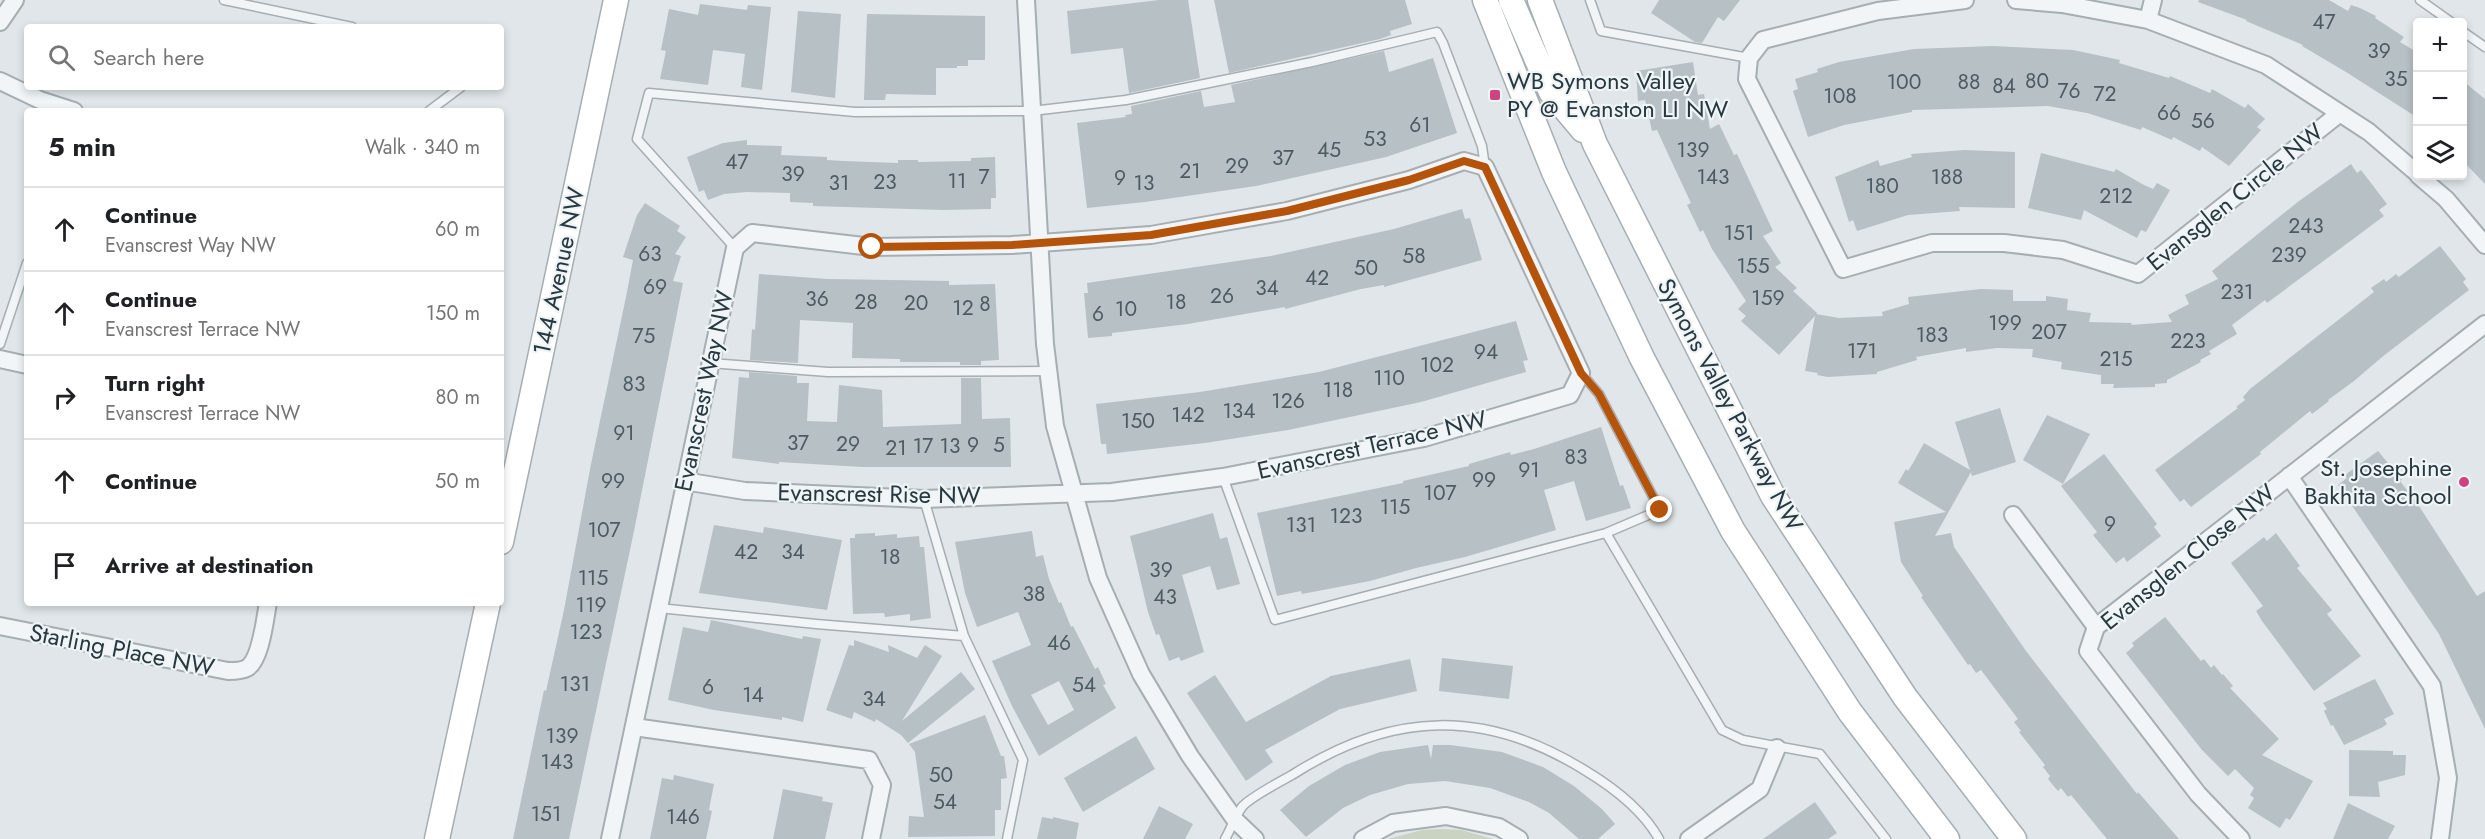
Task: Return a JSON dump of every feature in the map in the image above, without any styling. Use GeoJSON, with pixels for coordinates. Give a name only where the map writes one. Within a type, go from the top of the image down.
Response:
{"type":"FeatureCollection","features":[{"type":"Feature","properties":{"kind":"main road"},"geometry":{"type":"LineString","coordinates":[[614,12],[629,0]]}},
{"type":"Feature","properties":{"kind":"main road"},"geometry":{"type":"LineString","coordinates":[[1485,0],[1554,172],[1642,358],[1733,531],[1851,712],[1947,839]]}},
{"type":"Feature","properties":{"kind":"main road"},"geometry":{"type":"LineString","coordinates":[[1511,0],[1551,92],[1595,144]]}},
{"type":"Feature","properties":{"kind":"main road","name":"Symons Valley Parkway NW"},"geometry":{"type":"LineString","coordinates":[[1540,0],[1595,144],[1773,496],[1905,697],[2014,839]]}},
{"type":"Feature","properties":{"kind":"main road","name":"144 Avenue NW"},"geometry":{"type":"LineString","coordinates":[[504,528],[614,12]]}},
{"type":"Feature","properties":{"kind":"main road"},"geometry":{"type":"LineString","coordinates":[[438,839],[487,606]]}},
{"type":"Feature","properties":{"kind":"street"},"geometry":{"type":"LineString","coordinates":[[0,22],[15,0]]}},
{"type":"Feature","properties":{"kind":"street"},"geometry":{"type":"LineString","coordinates":[[1026,0],[1039,243],[1048,371],[1055,426],[1098,578],[1141,674],[1190,756],[1236,821],[1255,839]]}},
{"type":"Feature","properties":{"kind":"street"},"geometry":{"type":"LineString","coordinates":[[1749,58],[1763,40],[1878,11],[1965,0]]}},
{"type":"Feature","properties":{"kind":"street","name":"Evansglen Circle NW"},"geometry":{"type":"LineString","coordinates":[[2016,0],[2062,4],[2148,20],[2266,65],[2369,132],[2413,171]]}},
{"type":"Feature","properties":{"kind":"street"},"geometry":{"type":"LineString","coordinates":[[2148,20],[2153,0]]}},
{"type":"Feature","properties":{"kind":"street","name":"Evansglen Circle NW"},"geometry":{"type":"LineString","coordinates":[[1749,58],[1747,79],[1844,268],[1932,243],[2004,243],[2063,250],[2138,274],[2340,113]]}},
{"type":"Feature","properties":{"kind":"street"},"geometry":{"type":"LineString","coordinates":[[0,81],[40,100],[65,108]]}},
{"type":"Feature","properties":{"kind":"street"},"geometry":{"type":"LineString","coordinates":[[735,248],[752,233],[872,247],[1039,243],[1151,235],[1287,211],[1409,180],[1464,161],[1485,167],[1581,373]]}},
{"type":"Feature","properties":{"kind":"street","name":"Evansglen Circle NW"},"geometry":{"type":"LineString","coordinates":[[2424,180],[2446,199],[2485,245]]}},
{"type":"Feature","properties":{"kind":"street","name":"Evanscrest Way NW"},"geometry":{"type":"LineString","coordinates":[[610,839],[735,248]]}},
{"type":"Feature","properties":{"kind":"street","name":"Evansglen Close NW"},"geometry":{"type":"LineString","coordinates":[[2241,839],[2198,794],[2088,651],[2096,627],[2485,324]]}},
{"type":"Feature","properties":{"kind":"street"},"geometry":{"type":"LineString","coordinates":[[0,359],[24,364]]}},
{"type":"Feature","properties":{"kind":"street","name":"Evanscrest Terrace NW"},"geometry":{"type":"LineString","coordinates":[[1075,494],[1112,492],[1223,477],[1424,438],[1570,395],[1581,373]]}},
{"type":"Feature","properties":{"kind":"street","name":"Evansglen Close NW"},"geometry":{"type":"LineString","coordinates":[[2289,476],[2432,686],[2448,778],[2440,839]]}},
{"type":"Feature","properties":{"kind":"street","name":"Evanscrest Rise NW"},"geometry":{"type":"LineString","coordinates":[[684,482],[745,491],[924,499],[1075,494]]}},
{"type":"Feature","properties":{"kind":"street"},"geometry":{"type":"LineString","coordinates":[[2013,515],[2096,627]]}},
{"type":"Feature","properties":{"kind":"street","name":"Starling Place NW"},"geometry":{"type":"LineString","coordinates":[[0,626],[228,671],[247,668],[253,663],[257,655],[267,606]]}},
{"type":"Feature","properties":{"kind":"street"},"geometry":{"type":"LineString","coordinates":[[634,727],[869,760],[882,785],[871,839]]}},
{"type":"Feature","properties":{"kind":"street"},"geometry":{"type":"LineString","coordinates":[[1689,839],[1760,789],[1778,748]]}},
{"type":"Feature","properties":{"kind":"street"},"geometry":{"type":"LineString","coordinates":[[1363,839],[1393,823],[1446,816],[1499,827],[1519,839]]}},
{"type":"Feature","properties":{"kind":"lane"},"geometry":{"type":"LineString","coordinates":[[224,0],[338,24]]}},
{"type":"Feature","properties":{"kind":"lane"},"geometry":{"type":"LineString","coordinates":[[1590,0],[1601,31],[1749,58]]}},
{"type":"Feature","properties":{"kind":"lane"},"geometry":{"type":"LineString","coordinates":[[2420,0],[2445,18]]}},
{"type":"Feature","properties":{"kind":"lane"},"geometry":{"type":"LineString","coordinates":[[735,248],[637,139],[649,93],[855,112],[1032,111],[1137,98],[1312,62],[1437,32],[1482,146],[1485,167]]}},
{"type":"Feature","properties":{"kind":"lane"},"geometry":{"type":"LineString","coordinates":[[2467,34],[2485,47]]}},
{"type":"Feature","properties":{"kind":"lane"},"geometry":{"type":"LineString","coordinates":[[433,108],[457,90]]}},
{"type":"Feature","properties":{"kind":"lane"},"geometry":{"type":"LineString","coordinates":[[0,344],[24,272]]}},
{"type":"Feature","properties":{"kind":"lane"},"geometry":{"type":"LineString","coordinates":[[710,362],[828,372],[1048,371]]}},
{"type":"Feature","properties":{"kind":"lane"},"geometry":{"type":"LineString","coordinates":[[1223,477],[1275,620],[1606,533],[1660,510],[1599,394],[1581,373]]}},
{"type":"Feature","properties":{"kind":"lane"},"geometry":{"type":"LineString","coordinates":[[924,499],[964,636],[1023,760],[1007,839]]}},
{"type":"Feature","properties":{"kind":"lane"},"geometry":{"type":"LineString","coordinates":[[1606,533],[1722,730],[1743,740],[1820,754],[1886,839]]}},
{"type":"Feature","properties":{"kind":"lane"},"geometry":{"type":"LineString","coordinates":[[659,608],[964,636]]}},
{"type":"Feature","properties":{"kind":"lane"},"geometry":{"type":"LineString","coordinates":[[1225,839],[1242,806],[1304,767],[1343,747],[1385,732],[1434,724],[1476,728],[1523,738],[1562,756],[1601,780],[1634,807],[1659,839]]}},
{"type":"Feature","properties":{"kind":"green space"},"geometry":{"type":"Polygon","coordinates":[[[1422,830],[1461,830],[1493,839],[1388,839],[1422,830]]]}},
{"type":"Feature","properties":{"kind":"building"},"geometry":{"type":"Polygon","coordinates":[[[1159,0],[1188,0],[1200,78],[1129,93],[1123,48],[1071,54],[1067,11],[1159,0]]]}},
{"type":"Feature","properties":{"kind":"building"},"geometry":{"type":"Polygon","coordinates":[[[1214,0],[1405,0],[1412,24],[1390,31],[1391,35],[1380,39],[1229,73],[1214,0]]]}},
{"type":"Feature","properties":{"kind":"building"},"geometry":{"type":"Polygon","coordinates":[[[1659,0],[1740,0],[1724,21],[1718,17],[1702,43],[1695,42],[1651,13],[1659,0]]]}},
{"type":"Feature","properties":{"kind":"building"},"geometry":{"type":"Polygon","coordinates":[[[2199,0],[2329,0],[2348,11],[2351,5],[2376,16],[2375,18],[2404,37],[2400,42],[2413,50],[2413,115],[2303,45],[2247,20],[2198,2],[2199,0]]]}},
{"type":"Feature","properties":{"kind":"building"},"geometry":{"type":"Polygon","coordinates":[[[700,4],[747,10],[748,5],[771,7],[762,90],[741,87],[745,54],[713,50],[708,85],[660,79],[666,51],[661,50],[669,9],[698,15],[700,4]]]}},
{"type":"Feature","properties":{"kind":"building"},"geometry":{"type":"Polygon","coordinates":[[[798,11],[841,14],[835,98],[791,92],[798,11]]]}},
{"type":"Feature","properties":{"kind":"building"},"geometry":{"type":"Polygon","coordinates":[[[867,14],[985,16],[985,60],[968,60],[968,66],[957,66],[957,68],[936,68],[936,95],[886,94],[885,100],[864,100],[867,14]]]}},
{"type":"Feature","properties":{"kind":"building"},"geometry":{"type":"Polygon","coordinates":[[[1993,46],[2073,50],[2120,60],[2119,63],[2169,78],[2170,76],[2210,93],[2212,89],[2245,108],[2248,104],[2265,119],[2257,127],[2261,130],[2229,166],[2202,147],[2200,151],[2173,137],[2172,140],[2142,127],[2141,130],[2087,113],[2048,106],[1912,110],[1912,112],[1844,125],[1808,137],[1793,91],[1798,89],[1795,79],[1839,62],[1914,49],[1993,46]]]}},
{"type":"Feature","properties":{"kind":"building"},"geometry":{"type":"Polygon","coordinates":[[[1384,51],[1389,72],[1433,58],[1457,133],[1386,157],[1256,186],[1087,208],[1077,123],[1126,117],[1125,115],[1132,114],[1131,106],[1201,91],[1204,107],[1235,102],[1231,85],[1384,51]]]}},
{"type":"Feature","properties":{"kind":"building"},"geometry":{"type":"Polygon","coordinates":[[[1693,62],[1698,95],[1704,94],[1710,129],[1719,124],[1734,155],[1737,154],[1773,231],[1763,236],[1781,263],[1775,267],[1797,288],[1793,291],[1816,314],[1839,318],[1883,316],[1882,312],[1909,304],[1908,297],[1981,289],[2013,290],[2013,301],[2046,301],[2046,296],[2068,299],[2067,310],[2091,313],[2089,322],[2132,323],[2131,325],[2172,322],[2168,315],[2189,304],[2185,295],[2218,279],[2212,271],[2299,201],[2351,164],[2357,173],[2361,170],[2387,204],[2379,210],[2384,216],[2267,303],[2265,300],[2232,325],[2237,334],[2209,351],[2211,354],[2200,360],[2201,362],[2167,380],[2167,383],[2155,384],[2155,387],[2113,388],[2114,384],[2101,384],[2101,375],[2061,369],[2062,362],[2032,357],[2033,349],[1997,348],[1966,352],[1966,348],[1916,357],[1917,360],[1877,372],[1877,374],[1828,377],[1817,375],[1818,373],[1805,371],[1815,316],[1779,355],[1741,321],[1746,316],[1738,309],[1746,301],[1712,249],[1703,230],[1700,232],[1687,205],[1691,203],[1657,130],[1652,131],[1645,100],[1638,101],[1636,71],[1693,62]]]}},
{"type":"Feature","properties":{"kind":"building"},"geometry":{"type":"Polygon","coordinates":[[[2467,84],[2485,99],[2485,184],[2467,165],[2467,84]]]}},
{"type":"Feature","properties":{"kind":"building"},"geometry":{"type":"Polygon","coordinates":[[[747,140],[747,145],[782,146],[781,155],[827,157],[827,160],[898,163],[898,160],[971,161],[971,158],[995,157],[996,198],[991,198],[991,209],[943,210],[813,206],[813,203],[790,202],[790,193],[747,192],[724,194],[708,200],[704,190],[699,192],[687,157],[723,143],[747,140]]]}},
{"type":"Feature","properties":{"kind":"building"},"geometry":{"type":"Polygon","coordinates":[[[1965,150],[2015,152],[2015,208],[1959,207],[1960,211],[1908,215],[1857,231],[1853,220],[1849,222],[1835,177],[1878,160],[1880,166],[1912,157],[1911,154],[1965,150]]]}},
{"type":"Feature","properties":{"kind":"building"},"geometry":{"type":"Polygon","coordinates":[[[2041,153],[2114,172],[2116,169],[2153,189],[2157,183],[2170,190],[2146,232],[2141,230],[2137,238],[2084,210],[2081,220],[2028,208],[2041,153]]]}},
{"type":"Feature","properties":{"kind":"building"},"geometry":{"type":"Polygon","coordinates":[[[645,203],[680,226],[677,231],[686,237],[675,254],[681,256],[673,281],[683,283],[634,531],[569,839],[513,839],[544,690],[546,691],[564,610],[591,464],[627,292],[633,260],[623,257],[637,215],[645,203]]]}},
{"type":"Feature","properties":{"kind":"building"},"geometry":{"type":"Polygon","coordinates":[[[1462,209],[1465,219],[1470,218],[1482,260],[1384,287],[1384,285],[1361,289],[1285,309],[1285,307],[1088,338],[1084,293],[1088,293],[1087,283],[1271,256],[1394,229],[1462,209]]]}},
{"type":"Feature","properties":{"kind":"building"},"geometry":{"type":"Polygon","coordinates":[[[2440,246],[2466,279],[2463,282],[2469,290],[2312,414],[2310,411],[2260,452],[2261,454],[2191,507],[2184,499],[2180,502],[2155,470],[2238,408],[2236,407],[2245,400],[2243,397],[2250,389],[2374,292],[2371,288],[2384,279],[2386,282],[2396,274],[2399,277],[2440,246]]]}},
{"type":"Feature","properties":{"kind":"building"},"geometry":{"type":"Polygon","coordinates":[[[759,274],[828,279],[949,281],[949,285],[995,284],[999,360],[981,361],[981,365],[960,365],[960,362],[900,362],[900,359],[852,358],[853,323],[800,320],[798,363],[750,360],[752,329],[755,330],[759,274]]]}},
{"type":"Feature","properties":{"kind":"building"},"geometry":{"type":"Polygon","coordinates":[[[1516,321],[1528,360],[1523,361],[1526,372],[1421,402],[1288,430],[1205,443],[1107,454],[1106,444],[1101,444],[1096,404],[1200,392],[1319,372],[1516,321]]]}},
{"type":"Feature","properties":{"kind":"building"},"geometry":{"type":"Polygon","coordinates":[[[749,372],[797,376],[797,383],[809,383],[807,421],[837,422],[839,385],[882,390],[883,427],[961,424],[961,378],[981,378],[982,419],[1010,418],[1011,467],[862,467],[779,462],[779,464],[732,458],[739,377],[749,378],[749,372]]]}},
{"type":"Feature","properties":{"kind":"building"},"geometry":{"type":"Polygon","coordinates":[[[2000,408],[2016,462],[1972,476],[1971,472],[1935,536],[1951,533],[1954,547],[2026,651],[2137,794],[2138,792],[2179,839],[2107,839],[2071,795],[2068,797],[2061,788],[2058,791],[2048,779],[2050,776],[2043,767],[2045,765],[2019,732],[2021,731],[2014,722],[2018,719],[1981,670],[1976,673],[1970,664],[1968,665],[1921,597],[1923,596],[1901,562],[1894,522],[1946,512],[1898,483],[1906,469],[1908,471],[1924,443],[1970,470],[1955,422],[2000,408]]]}},
{"type":"Feature","properties":{"kind":"building"},"geometry":{"type":"Polygon","coordinates":[[[2047,415],[2090,434],[2063,484],[2023,460],[2047,415]]]}},
{"type":"Feature","properties":{"kind":"building"},"geometry":{"type":"Polygon","coordinates":[[[1601,427],[1620,486],[1623,485],[1631,508],[1586,521],[1574,481],[1544,490],[1556,530],[1465,557],[1370,581],[1302,594],[1301,591],[1277,596],[1257,513],[1403,483],[1403,481],[1469,466],[1469,464],[1510,452],[1511,455],[1534,449],[1601,427]]]}},
{"type":"Feature","properties":{"kind":"building"},"geometry":{"type":"Polygon","coordinates":[[[2378,451],[2402,480],[2400,481],[2419,506],[2477,596],[2485,591],[2485,729],[2439,634],[2338,485],[2347,478],[2345,475],[2378,451]]]}},
{"type":"Feature","properties":{"kind":"building"},"geometry":{"type":"Polygon","coordinates":[[[2104,454],[2157,524],[2154,527],[2161,536],[2127,562],[2124,557],[2116,563],[2093,535],[2097,532],[2061,486],[2104,454]]]}},
{"type":"Feature","properties":{"kind":"building"},"geometry":{"type":"Polygon","coordinates":[[[1213,513],[1220,539],[1227,537],[1240,584],[1217,590],[1210,566],[1182,575],[1204,652],[1181,661],[1179,657],[1169,661],[1148,612],[1130,536],[1213,513]]]}},
{"type":"Feature","properties":{"kind":"building"},"geometry":{"type":"Polygon","coordinates":[[[714,525],[763,533],[764,527],[842,540],[827,610],[699,593],[714,525]]]}},
{"type":"Feature","properties":{"kind":"building"},"geometry":{"type":"Polygon","coordinates":[[[1032,531],[1036,557],[1043,555],[1049,579],[1059,603],[1061,602],[1071,627],[1073,626],[1095,669],[1098,667],[1106,684],[1103,685],[1116,708],[1039,756],[1012,706],[992,661],[1031,645],[1018,612],[977,627],[965,593],[955,542],[1032,531]],[[1059,681],[1031,695],[1048,725],[1074,710],[1059,681]]]}},
{"type":"Feature","properties":{"kind":"building"},"geometry":{"type":"Polygon","coordinates":[[[875,533],[875,536],[897,534],[897,538],[919,536],[920,547],[924,547],[931,618],[910,621],[910,614],[885,617],[884,613],[853,614],[850,538],[855,538],[855,534],[875,533]]]}},
{"type":"Feature","properties":{"kind":"building"},"geometry":{"type":"Polygon","coordinates":[[[2276,533],[2300,566],[2297,568],[2332,610],[2327,614],[2361,656],[2314,691],[2262,621],[2256,611],[2263,606],[2231,563],[2264,537],[2267,541],[2276,533]]]}},
{"type":"Feature","properties":{"kind":"building"},"geometry":{"type":"Polygon","coordinates":[[[2165,617],[2201,661],[2204,659],[2211,668],[2214,665],[2223,674],[2233,686],[2230,688],[2279,739],[2262,755],[2313,781],[2290,820],[2286,818],[2280,828],[2248,808],[2254,798],[2250,795],[2254,788],[2235,769],[2228,776],[2202,750],[2126,653],[2134,646],[2132,643],[2165,617]]]}},
{"type":"Feature","properties":{"kind":"building"},"geometry":{"type":"Polygon","coordinates":[[[711,620],[802,639],[803,636],[821,639],[803,722],[782,717],[782,720],[714,710],[668,700],[683,627],[708,632],[711,620]]]}},
{"type":"Feature","properties":{"kind":"building"},"geometry":{"type":"Polygon","coordinates":[[[854,640],[889,652],[888,645],[917,658],[925,645],[942,656],[902,721],[961,672],[975,689],[908,743],[901,735],[876,719],[875,722],[854,712],[852,719],[826,710],[849,645],[854,646],[854,640]]]}},
{"type":"Feature","properties":{"kind":"building"},"geometry":{"type":"Polygon","coordinates":[[[1442,658],[1513,666],[1509,699],[1439,691],[1442,658]]]}},
{"type":"Feature","properties":{"kind":"building"},"geometry":{"type":"Polygon","coordinates":[[[1410,659],[1417,691],[1340,709],[1265,750],[1273,762],[1246,781],[1187,693],[1215,675],[1246,722],[1331,676],[1410,659]]]}},
{"type":"Feature","properties":{"kind":"building"},"geometry":{"type":"Polygon","coordinates":[[[2375,679],[2394,714],[2384,719],[2387,724],[2383,727],[2344,745],[2333,725],[2331,726],[2324,711],[2327,709],[2323,703],[2375,679]]]}},
{"type":"Feature","properties":{"kind":"building"},"geometry":{"type":"Polygon","coordinates":[[[985,715],[1001,756],[1004,756],[1007,778],[1001,779],[1001,810],[995,810],[995,836],[908,837],[909,816],[924,817],[915,752],[909,744],[985,715]]]}},
{"type":"Feature","properties":{"kind":"building"},"geometry":{"type":"Polygon","coordinates":[[[1136,736],[1155,769],[1083,812],[1064,778],[1136,736]]]}},
{"type":"Feature","properties":{"kind":"building"},"geometry":{"type":"Polygon","coordinates":[[[1428,745],[1431,759],[1433,745],[1450,745],[1502,752],[1543,767],[1574,786],[1602,809],[1615,824],[1598,839],[1579,839],[1549,813],[1529,802],[1490,788],[1445,781],[1408,784],[1370,795],[1343,808],[1306,837],[1280,810],[1309,786],[1345,765],[1380,752],[1428,745]]]}},
{"type":"Feature","properties":{"kind":"building"},"geometry":{"type":"Polygon","coordinates":[[[2349,750],[2393,751],[2393,755],[2406,755],[2405,775],[2378,782],[2380,797],[2349,796],[2349,750]]]}},
{"type":"Feature","properties":{"kind":"building"},"geometry":{"type":"Polygon","coordinates":[[[674,775],[714,784],[709,810],[712,811],[706,839],[650,839],[662,778],[673,780],[674,775]]]}},
{"type":"Feature","properties":{"kind":"building"},"geometry":{"type":"Polygon","coordinates":[[[783,789],[823,797],[822,801],[833,803],[825,839],[773,839],[783,789]]]}},
{"type":"Feature","properties":{"kind":"building"},"geometry":{"type":"Polygon","coordinates":[[[1815,802],[1837,833],[1828,839],[1763,839],[1815,802]]]}},
{"type":"Feature","properties":{"kind":"building"},"geometry":{"type":"Polygon","coordinates":[[[2348,803],[2395,826],[2388,839],[2333,839],[2348,803]]]}},
{"type":"Feature","properties":{"kind":"building"},"geometry":{"type":"Polygon","coordinates":[[[1159,806],[1193,824],[1185,839],[1143,839],[1159,806]]]}},
{"type":"Feature","properties":{"kind":"building"},"geometry":{"type":"Polygon","coordinates":[[[1042,817],[1079,823],[1076,839],[1037,839],[1042,817]]]}},
{"type":"Feature","properties":{"kind":"place","name":"WB Symons Valley PY @ Evanston LI NW"},"geometry":{"type":"Point","coordinates":[1495,95]}},
{"type":"Feature","properties":{"kind":"place","name":"St. Josephine Bakhita School"},"geometry":{"type":"Point","coordinates":[2464,482]}},
{"type":"Feature","properties":{"kind":"route"},"geometry":{"type":"LineString","coordinates":[[872,247],[1012,245],[1151,235],[1287,211],[1409,180],[1464,161],[1485,167],[1581,373],[1599,394],[1660,510]]}}]}
